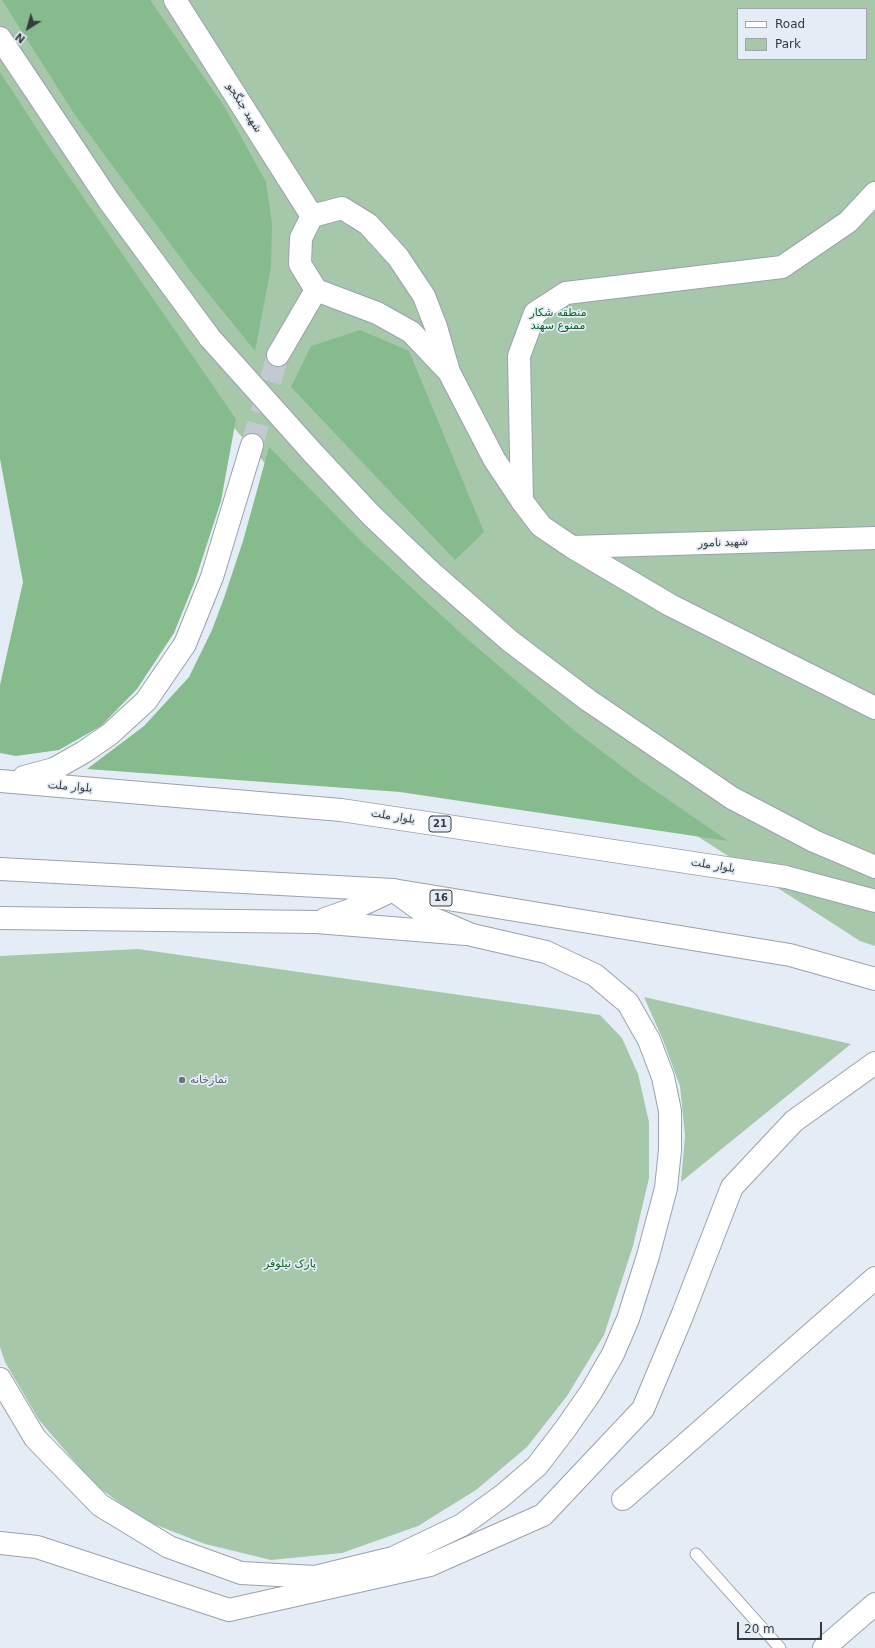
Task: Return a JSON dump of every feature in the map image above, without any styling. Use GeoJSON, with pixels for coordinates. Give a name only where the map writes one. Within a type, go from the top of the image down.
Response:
{"type":"FeatureCollection","features":[{"type":"Feature","properties":{"kind":"main road","name":"شهید جنگجو"},"geometry":{"type":"LineString","coordinates":[[175,0],[312,216]]}},
{"type":"Feature","properties":{"kind":"main road"},"geometry":{"type":"LineString","coordinates":[[0,38],[109,201],[210,338],[371,515],[431,572],[510,640],[588,700],[732,798],[814,841],[875,867]]}},
{"type":"Feature","properties":{"kind":"main road"},"geometry":{"type":"LineString","coordinates":[[522,501],[519,356],[535,313],[566,293],[782,267],[848,222],[875,193]]}},
{"type":"Feature","properties":{"kind":"main road"},"geometry":{"type":"LineString","coordinates":[[449,372],[411,332],[377,313],[316,290],[300,264],[301,238],[312,216],[342,208],[368,224],[398,257],[424,296],[436,327],[449,372],[494,459],[541,526],[572,548],[670,605],[875,708]]}},
{"type":"Feature","properties":{"kind":"main road"},"geometry":{"type":"LineString","coordinates":[[278,355],[316,290]]}},
{"type":"Feature","properties":{"kind":"main road"},"geometry":{"type":"LineString","coordinates":[[4,782],[54,769],[72,759],[110,734],[146,701],[184,644],[198,611],[212,577],[252,445]]}},
{"type":"Feature","properties":{"kind":"main road","name":"شهید نامور"},"geometry":{"type":"LineString","coordinates":[[572,548],[875,538]]}},
{"type":"Feature","properties":{"kind":"main road","name":"بلوار ملت"},"geometry":{"type":"LineString","coordinates":[[4,782],[341,810],[786,877],[875,901]]}},
{"type":"Feature","properties":{"kind":"main road","name":"16"},"geometry":{"type":"LineString","coordinates":[[0,869],[393,890],[790,955],[875,979]]}},
{"type":"Feature","properties":{"kind":"main road"},"geometry":{"type":"LineString","coordinates":[[316,922],[348,911],[393,890],[430,917],[472,935]]}},
{"type":"Feature","properties":{"kind":"main road"},"geometry":{"type":"LineString","coordinates":[[0,918],[316,922],[472,935],[546,952],[595,975],[628,1003],[649,1040],[663,1077],[670,1111],[670,1150],[666,1188],[648,1256],[628,1319],[613,1354],[592,1392],[537,1466],[502,1496],[462,1525],[392,1558],[314,1577],[241,1573],[169,1547],[100,1505],[35,1438],[0,1379]]}},
{"type":"Feature","properties":{"kind":"main road"},"geometry":{"type":"LineString","coordinates":[[0,1543],[37,1547],[229,1610],[430,1565],[543,1515],[643,1409],[682,1316],[732,1187],[794,1121],[875,1063]]}},
{"type":"Feature","properties":{"kind":"main road"},"geometry":{"type":"LineString","coordinates":[[623,1499],[875,1278]]}},
{"type":"Feature","properties":{"kind":"main road"},"geometry":{"type":"LineString","coordinates":[[824,1648],[875,1604]]}},
{"type":"Feature","properties":{"kind":"lane"},"geometry":{"type":"LineString","coordinates":[[696,1554],[780,1648]]}},
{"type":"Feature","properties":{"kind":"green space","name":"منطقه شکار ممنوع سهند"},"geometry":{"type":"Polygon","coordinates":[[[0,0],[875,0],[875,946],[860,941],[621,787],[351,562],[146,327],[0,99],[0,0]]]}},
{"type":"Feature","properties":{"kind":"green space"},"geometry":{"type":"Polygon","coordinates":[[[2,0],[150,0],[224,106],[266,182],[272,224],[271,267],[255,351],[192,273],[75,115],[2,0]]]}},
{"type":"Feature","properties":{"kind":"green space"},"geometry":{"type":"Polygon","coordinates":[[[0,72],[50,149],[236,419],[221,501],[195,581],[174,633],[137,689],[101,726],[59,750],[16,756],[0,753],[0,685],[23,582],[0,459],[0,72]]]}},
{"type":"Feature","properties":{"kind":"green space"},"geometry":{"type":"Polygon","coordinates":[[[360,330],[409,351],[484,532],[455,560],[291,387],[311,346],[360,330]]]}},
{"type":"Feature","properties":{"kind":"green space"},"geometry":{"type":"Polygon","coordinates":[[[269,447],[362,542],[466,638],[575,731],[641,781],[728,841],[400,792],[87,769],[144,726],[189,677],[212,630],[224,598],[243,541],[269,447]]]}},
{"type":"Feature","properties":{"kind":"green space","name":"پارک نیلوفر"},"geometry":{"type":"Polygon","coordinates":[[[138,949],[600,1015],[622,1038],[638,1074],[649,1122],[649,1178],[633,1246],[604,1335],[567,1396],[527,1447],[476,1490],[418,1526],[342,1553],[271,1560],[205,1544],[143,1520],[94,1484],[39,1420],[5,1362],[0,1347],[0,956],[138,949]]]}},
{"type":"Feature","properties":{"kind":"green space"},"geometry":{"type":"Polygon","coordinates":[[[644,997],[851,1044],[681,1182],[685,1136],[680,1086],[663,1040],[644,997]]]}},
{"type":"Feature","properties":{"kind":"tunnel"},"geometry":{"type":"LineString","coordinates":[[252,445],[278,355]]}},
{"type":"Feature","properties":{"kind":"place","name":"نمازخانه"},"geometry":{"type":"Point","coordinates":[182,1080]}}]}
